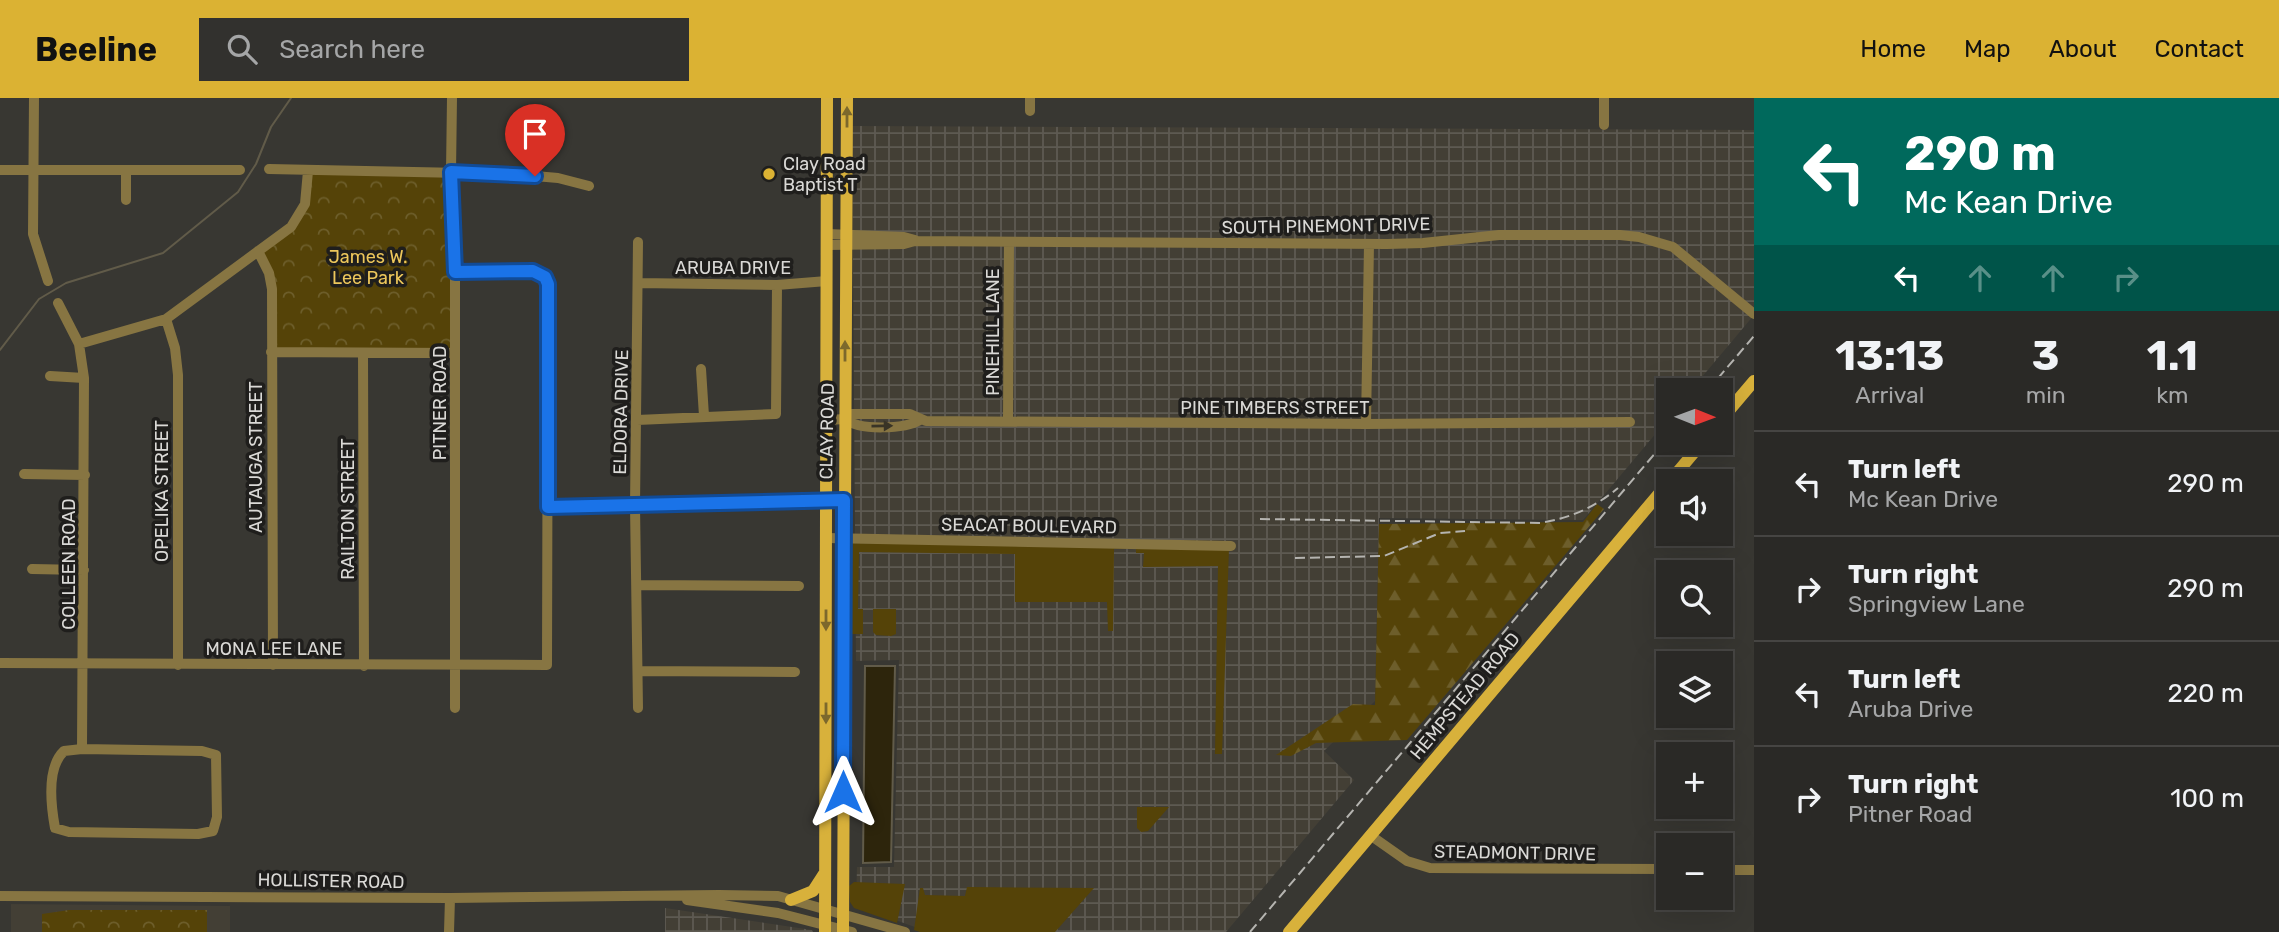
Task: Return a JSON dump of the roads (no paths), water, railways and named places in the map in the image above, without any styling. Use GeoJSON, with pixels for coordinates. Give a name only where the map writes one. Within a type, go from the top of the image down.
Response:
{"type":"FeatureCollection","features":[{"type":"Feature","properties":{"kind":"main road","name":"CLAY ROAD"},"geometry":{"type":"LineString","coordinates":[[825,928],[827,98]]}},
{"type":"Feature","properties":{"kind":"main road","name":"CLAY ROAD"},"geometry":{"type":"LineString","coordinates":[[846,931],[843,914],[843,538],[847,98]]}},
{"type":"Feature","properties":{"kind":"main road"},"geometry":{"type":"LineString","coordinates":[[1733,406],[1754,381]]}},
{"type":"Feature","properties":{"kind":"main road","name":"HEMPSTEAD ROAD"},"geometry":{"type":"LineString","coordinates":[[1680,469],[1692,455]]}},
{"type":"Feature","properties":{"kind":"main road","name":"HEMPSTEAD ROAD"},"geometry":{"type":"LineString","coordinates":[[1289,932],[1656,497]]}},
{"type":"Feature","properties":{"kind":"main road"},"geometry":{"type":"LineString","coordinates":[[826,645],[843,645]]}},
{"type":"Feature","properties":{"kind":"main road"},"geometry":{"type":"LineString","coordinates":[[826,793],[843,792]]}},
{"type":"Feature","properties":{"kind":"main road"},"geometry":{"type":"LineString","coordinates":[[792,900],[813,891],[826,870]]}},
{"type":"Feature","properties":{"kind":"street"},"geometry":{"type":"LineString","coordinates":[[34,98],[33,234],[48,281]]}},
{"type":"Feature","properties":{"kind":"street","name":"PITNER ROAD"},"geometry":{"type":"LineString","coordinates":[[452,98],[451,172],[455,272],[455,708]]}},
{"type":"Feature","properties":{"kind":"street"},"geometry":{"type":"LineString","coordinates":[[1030,98],[1030,111]]}},
{"type":"Feature","properties":{"kind":"street"},"geometry":{"type":"LineString","coordinates":[[1604,98],[1604,125]]}},
{"type":"Feature","properties":{"kind":"street"},"geometry":{"type":"LineString","coordinates":[[269,169],[512,174],[558,178],[589,186]]}},
{"type":"Feature","properties":{"kind":"street"},"geometry":{"type":"LineString","coordinates":[[0,170],[240,170]]}},
{"type":"Feature","properties":{"kind":"street"},"geometry":{"type":"LineString","coordinates":[[126,171],[126,200]]}},
{"type":"Feature","properties":{"kind":"street"},"geometry":{"type":"LineString","coordinates":[[79,344],[166,319],[291,227],[301,212],[308,188],[308,171]]}},
{"type":"Feature","properties":{"kind":"street","name":"SOUTH PINEMONT DRIVE"},"geometry":{"type":"LineString","coordinates":[[827,240],[904,244],[915,241],[1369,244],[1423,243],[1499,235],[1639,237],[1673,247],[1754,314]]}},
{"type":"Feature","properties":{"kind":"street","name":"ELDORA DRIVE"},"geometry":{"type":"LineString","coordinates":[[638,242],[635,506],[638,708]]}},
{"type":"Feature","properties":{"kind":"street","name":"PINEHILL LANE"},"geometry":{"type":"LineString","coordinates":[[1008,421],[1009,242]]}},
{"type":"Feature","properties":{"kind":"street"},"geometry":{"type":"LineString","coordinates":[[1366,424],[1369,244]]}},
{"type":"Feature","properties":{"kind":"street","name":"AUTAUGA STREET"},"geometry":{"type":"LineString","coordinates":[[258,251],[269,273],[272,289],[272,665]]}},
{"type":"Feature","properties":{"kind":"street"},"geometry":{"type":"LineString","coordinates":[[455,272],[533,271],[542,275],[548,284],[548,507],[844,500]]}},
{"type":"Feature","properties":{"kind":"street","name":"ARUBA DRIVE"},"geometry":{"type":"LineString","coordinates":[[638,283],[777,285],[827,281]]}},
{"type":"Feature","properties":{"kind":"street"},"geometry":{"type":"LineString","coordinates":[[637,420],[776,414],[777,285]]}},
{"type":"Feature","properties":{"kind":"street","name":"COLLEEN ROAD"},"geometry":{"type":"LineString","coordinates":[[58,303],[79,344],[84,379],[82,750]]}},
{"type":"Feature","properties":{"kind":"street","name":"OPELIKA STREET"},"geometry":{"type":"LineString","coordinates":[[166,319],[175,348],[178,376],[178,665]]}},
{"type":"Feature","properties":{"kind":"street"},"geometry":{"type":"LineString","coordinates":[[271,352],[455,353]]}},
{"type":"Feature","properties":{"kind":"street","name":"RAILTON STREET"},"geometry":{"type":"LineString","coordinates":[[363,353],[364,666]]}},
{"type":"Feature","properties":{"kind":"street"},"geometry":{"type":"LineString","coordinates":[[701,369],[704,416]]}},
{"type":"Feature","properties":{"kind":"street"},"geometry":{"type":"LineString","coordinates":[[50,376],[84,379]]}},
{"type":"Feature","properties":{"kind":"street","name":"PINE TIMBERS STREET"},"geometry":{"type":"LineString","coordinates":[[828,420],[845,419],[852,425],[876,426],[910,426],[920,420],[1366,424],[1630,422]]}},
{"type":"Feature","properties":{"kind":"street"},"geometry":{"type":"LineString","coordinates":[[24,474],[85,475]]}},
{"type":"Feature","properties":{"kind":"street","name":"MONA LEE LANE"},"geometry":{"type":"LineString","coordinates":[[0,663],[547,665],[548,507]]}},
{"type":"Feature","properties":{"kind":"street","name":"SEACAT BOULEVARD"},"geometry":{"type":"LineString","coordinates":[[826,538],[1231,546]]}},
{"type":"Feature","properties":{"kind":"street"},"geometry":{"type":"LineString","coordinates":[[32,569],[84,570]]}},
{"type":"Feature","properties":{"kind":"street"},"geometry":{"type":"LineString","coordinates":[[637,585],[799,586]]}},
{"type":"Feature","properties":{"kind":"street"},"geometry":{"type":"LineString","coordinates":[[638,671],[795,672]]}},
{"type":"Feature","properties":{"kind":"street"},"geometry":{"type":"LineString","coordinates":[[82,750],[202,751],[216,755],[217,817],[214,831],[198,834],[69,832],[55,828],[52,813],[54,765],[64,751],[82,750]]}},
{"type":"Feature","properties":{"kind":"street","name":"STEADMONT DRIVE"},"geometry":{"type":"LineString","coordinates":[[1370,835],[1406,861],[1430,868],[1656,869]]}},
{"type":"Feature","properties":{"kind":"street"},"geometry":{"type":"LineString","coordinates":[[1733,870],[1754,870]]}},
{"type":"Feature","properties":{"kind":"street"},"geometry":{"type":"LineString","coordinates":[[747,910],[748,895]]}},
{"type":"Feature","properties":{"kind":"street","name":"HOLLISTER ROAD"},"geometry":{"type":"LineString","coordinates":[[0,896],[778,896],[905,932]]}},
{"type":"Feature","properties":{"kind":"street","name":"HOLLISTER ROAD"},"geometry":{"type":"LineString","coordinates":[[662,897],[778,913],[825,928],[846,931]]}},
{"type":"Feature","properties":{"kind":"street"},"geometry":{"type":"LineString","coordinates":[[449,932],[450,898]]}},
{"type":"Feature","properties":{"kind":"waterway"},"geometry":{"type":"LineString","coordinates":[[0,350],[39,299],[66,283],[163,253],[238,192],[256,164],[271,127],[291,98]]}},
{"type":"Feature","properties":{"kind":"railway"},"geometry":{"type":"LineString","coordinates":[[1718,378],[1754,336]]}},
{"type":"Feature","properties":{"kind":"railway"},"geometry":{"type":"LineString","coordinates":[[1250,932],[1656,452]]}},
{"type":"Feature","properties":{"kind":"railway"},"geometry":{"type":"LineString","coordinates":[[1260,519],[1540,523],[1581,511],[1618,488]]}},
{"type":"Feature","properties":{"kind":"railway"},"geometry":{"type":"LineString","coordinates":[[1295,558],[1384,556],[1440,533],[1465,531]]}},
{"type":"Feature","properties":{"kind":"place","name":"Clay Road Baptist T"},"geometry":{"type":"Point","coordinates":[769,174]}},
{"type":"Feature","properties":{"kind":"park label","name":"James W. Lee Park"},"geometry":{"type":"Point","coordinates":[368,267]}}]}
